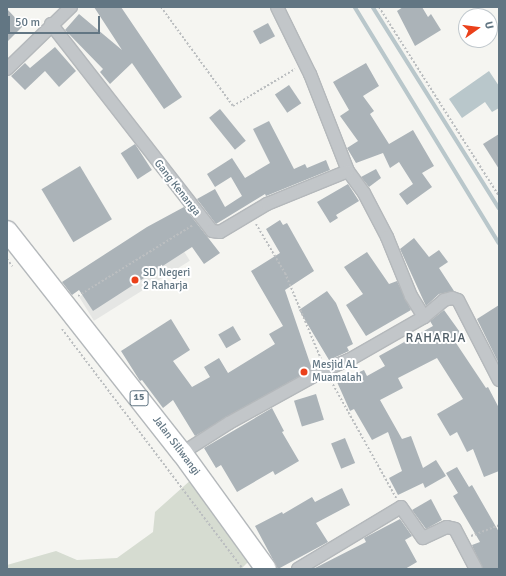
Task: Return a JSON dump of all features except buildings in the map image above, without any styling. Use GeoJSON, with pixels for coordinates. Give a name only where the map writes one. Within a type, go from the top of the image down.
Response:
{"type":"FeatureCollection","features":[{"type":"Feature","properties":{"kind":"highway","name":"Jalan Siliwangi"},"geometry":{"type":"LineString","coordinates":[[7,231],[182,453],[266,569]]}},
{"type":"Feature","properties":{"kind":"street"},"geometry":{"type":"LineString","coordinates":[[7,69],[51,24],[71,7]]}},
{"type":"Feature","properties":{"kind":"street"},"geometry":{"type":"LineString","coordinates":[[277,7],[305,63],[348,171],[364,193],[386,236],[411,296],[424,317]]}},
{"type":"Feature","properties":{"kind":"street","name":"Gang Kenanga"},"geometry":{"type":"LineString","coordinates":[[51,24],[201,220],[212,231],[220,232],[267,204],[348,171]]}},
{"type":"Feature","properties":{"kind":"street"},"geometry":{"type":"LineString","coordinates":[[182,453],[228,423],[424,317],[444,300],[458,300],[499,380]]}},
{"type":"Feature","properties":{"kind":"street"},"geometry":{"type":"LineString","coordinates":[[298,569],[401,508],[423,538],[451,527],[476,569]]}},
{"type":"Feature","properties":{"kind":"path"},"geometry":{"type":"LineString","coordinates":[[160,7],[233,106],[305,63]]}},
{"type":"Feature","properties":{"kind":"path"},"geometry":{"type":"LineString","coordinates":[[379,7],[499,196]]}},
{"type":"Feature","properties":{"kind":"path"},"geometry":{"type":"LineString","coordinates":[[65,304],[201,220]]}},
{"type":"Feature","properties":{"kind":"path"},"geometry":{"type":"LineString","coordinates":[[7,259],[17,272]]}},
{"type":"Feature","properties":{"kind":"path"},"geometry":{"type":"LineString","coordinates":[[61,328],[243,569]]}},
{"type":"Feature","properties":{"kind":"path"},"geometry":{"type":"LineString","coordinates":[[460,540],[499,525]]}},
{"type":"Feature","properties":{"kind":"shaded area"},"geometry":{"type":"Polygon","coordinates":[[[489,71],[499,86],[499,108],[492,112],[485,102],[462,118],[449,99],[489,71]]]}},
{"type":"Feature","properties":{"kind":"shaded area","name":"SD Negeri 2 Raharja"},"geometry":{"type":"Polygon","coordinates":[[[175,237],[190,261],[94,321],[79,297],[175,237]]]}},
{"type":"Feature","properties":{"kind":"shaded area"},"geometry":{"type":"Polygon","coordinates":[[[193,478],[252,558],[241,569],[7,569],[7,565],[56,551],[77,560],[117,558],[153,532],[155,512],[193,478]]]}},
{"type":"Feature","properties":{"kind":"waterway"},"geometry":{"type":"LineString","coordinates":[[355,7],[499,243]]}},
{"type":"Feature","properties":{"kind":"waterway"},"geometry":{"type":"LineString","coordinates":[[373,7],[499,208]]}},
{"type":"Feature","properties":{"kind":"place","name":"SD Negeri 2 Raharja"},"geometry":{"type":"Point","coordinates":[135,280]}},
{"type":"Feature","properties":{"kind":"place","name":"Mesjid AL Muamalah"},"geometry":{"type":"Point","coordinates":[304,372]}},
{"type":"Feature","properties":{"kind":"district","name":"RAHARJA"},"geometry":{"type":"Point","coordinates":[436,338]}}]}
